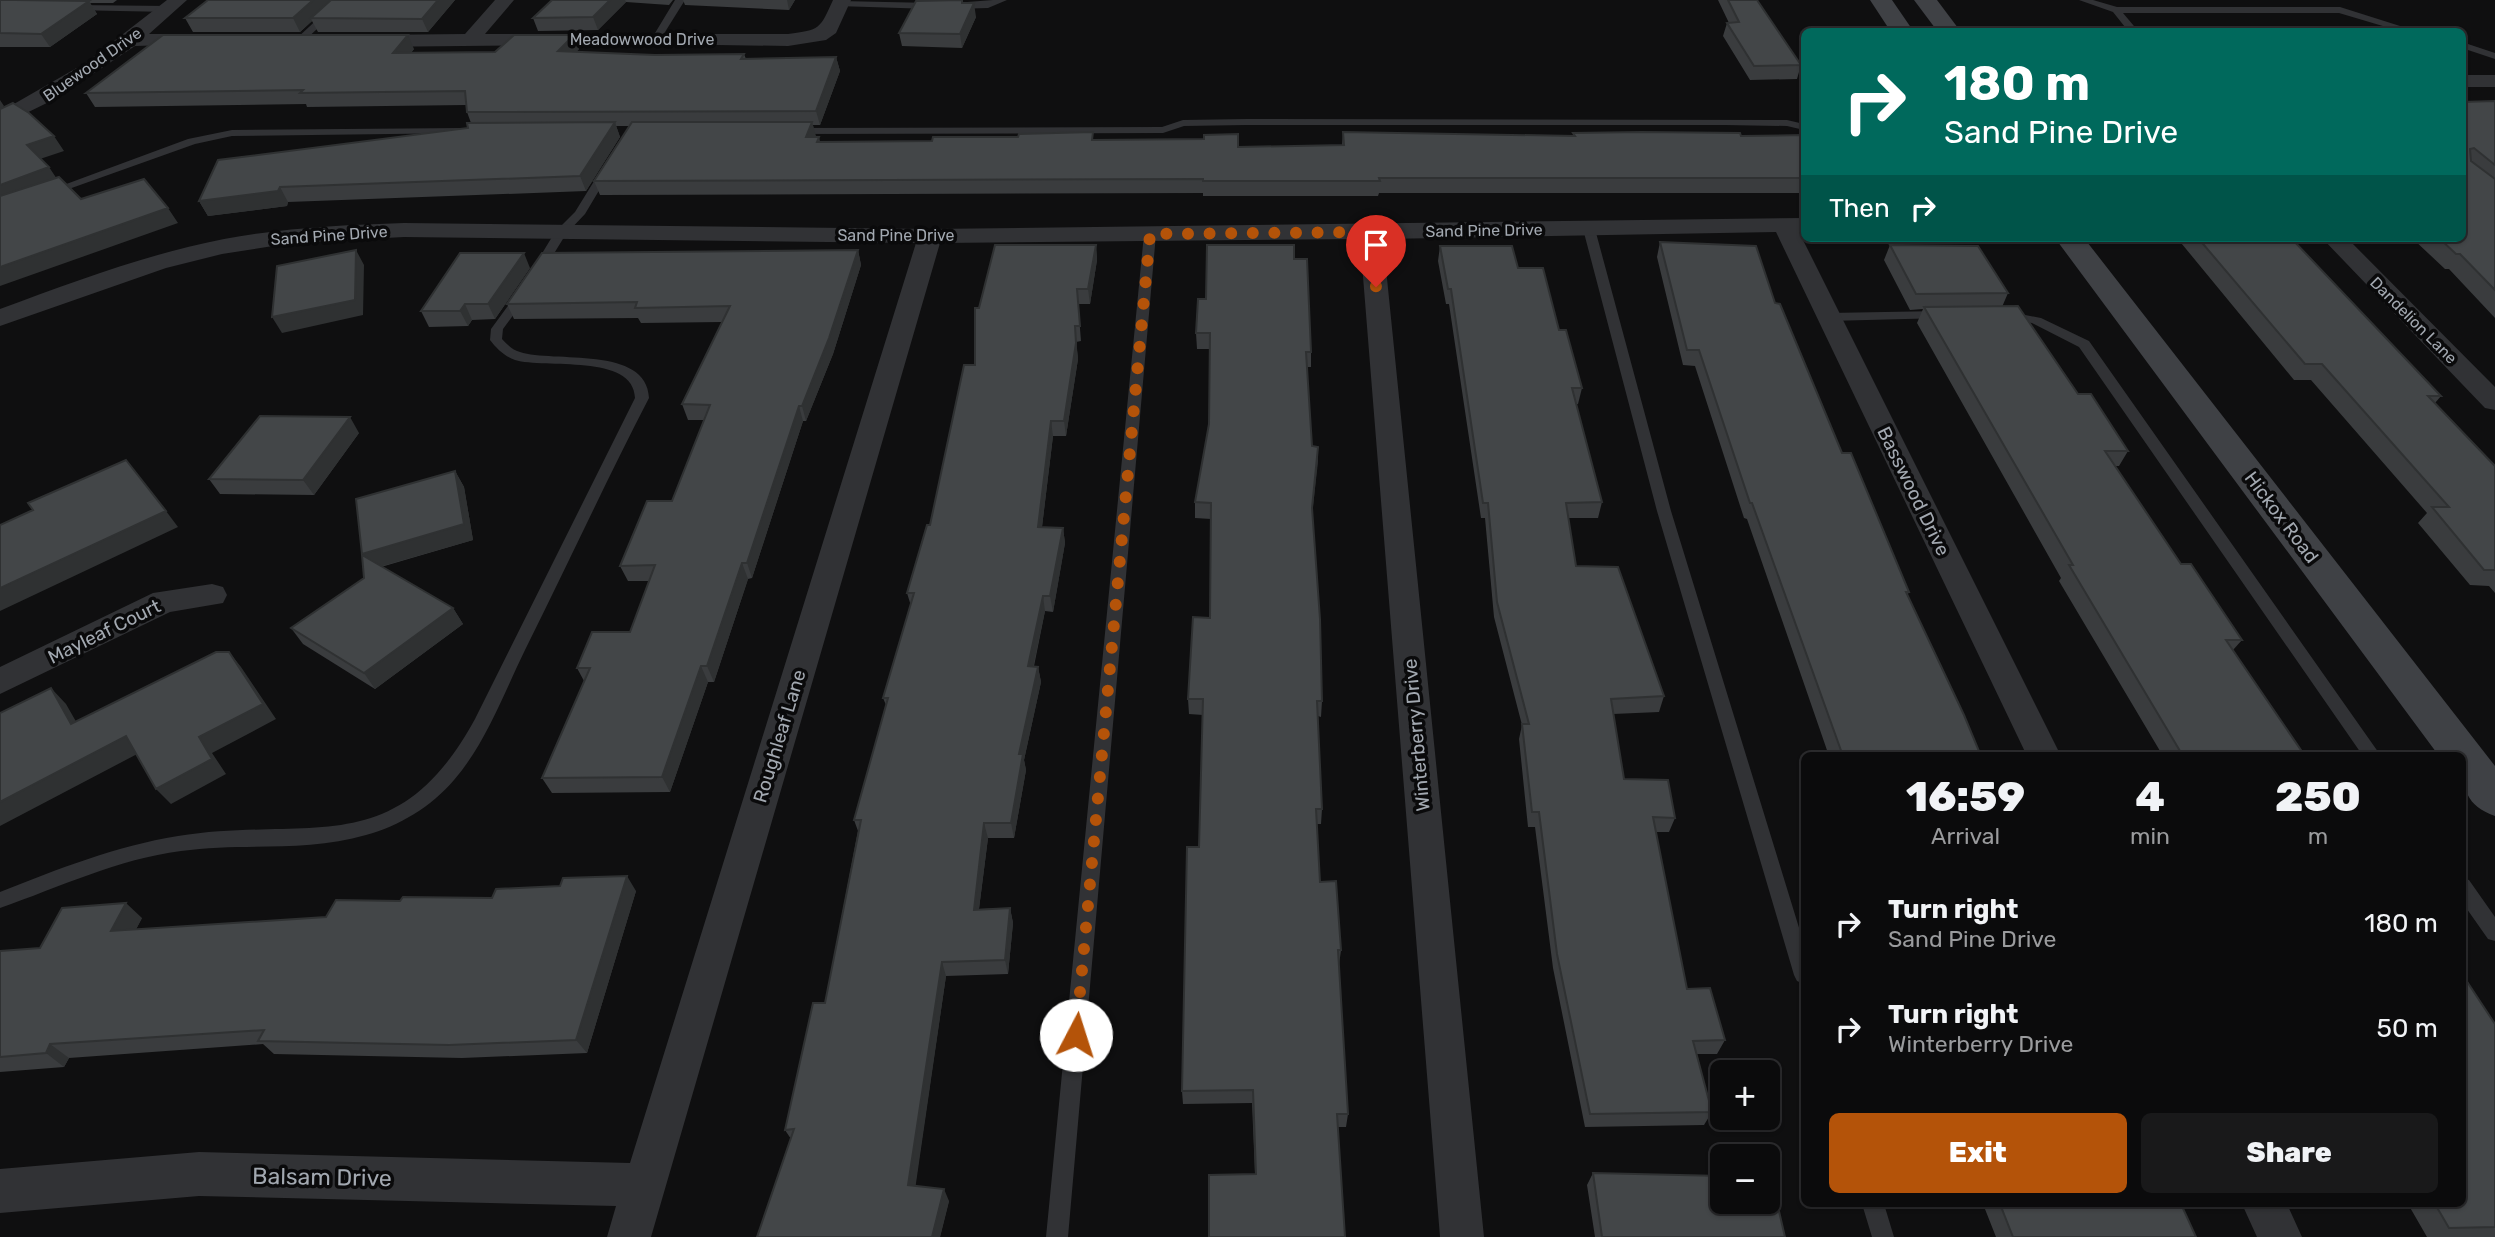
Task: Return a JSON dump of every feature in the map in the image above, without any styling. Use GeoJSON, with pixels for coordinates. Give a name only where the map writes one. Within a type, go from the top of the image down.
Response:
{"type":"FeatureCollection","features":[{"type":"Feature","properties":{"kind":"street"},"geometry":{"type":"LineString","coordinates":[[469,41],[505,0]]}},
{"type":"Feature","properties":{"kind":"street"},"geometry":{"type":"LineString","coordinates":[[1881,0],[1900,28]]}},
{"type":"Feature","properties":{"kind":"street"},"geometry":{"type":"LineString","coordinates":[[1925,0],[1947,28]]}},
{"type":"Feature","properties":{"kind":"street","name":"Meadowwood Drive"},"geometry":{"type":"LineString","coordinates":[[352,41],[657,37],[788,40],[819,36],[829,29],[841,2]]}},
{"type":"Feature","properties":{"kind":"street","name":"Bluewood Drive"},"geometry":{"type":"LineString","coordinates":[[0,120],[42,100],[173,4]]}},
{"type":"Feature","properties":{"kind":"street"},"geometry":{"type":"LineString","coordinates":[[127,40],[220,40]]}},
{"type":"Feature","properties":{"kind":"street"},"geometry":{"type":"LineString","coordinates":[[293,41],[326,41]]}},
{"type":"Feature","properties":{"kind":"street"},"geometry":{"type":"LineString","coordinates":[[2466,80],[2495,81]]}},
{"type":"Feature","properties":{"kind":"street","name":"Sand Pine Drive"},"geometry":{"type":"LineString","coordinates":[[0,318],[125,274],[253,241],[322,232],[930,236],[1794,225]]}},
{"type":"Feature","properties":{"kind":"street","name":"Basswood Drive"},"geometry":{"type":"LineString","coordinates":[[1794,225],[1829,317],[2042,752]]}},
{"type":"Feature","properties":{"kind":"street","name":"Winterberry Drive"},"geometry":{"type":"LineString","coordinates":[[1371,232],[1462,1237]]}},
{"type":"Feature","properties":{"kind":"street","name":"Roughleaf Lane"},"geometry":{"type":"LineString","coordinates":[[629,1237],[930,236]]}},
{"type":"Feature","properties":{"kind":"street","name":"Hickox Road"},"geometry":{"type":"LineString","coordinates":[[2071,242],[2460,752]]}},
{"type":"Feature","properties":{"kind":"street","name":"Dandelion Lane"},"geometry":{"type":"LineString","coordinates":[[2338,242],[2495,402]]}},
{"type":"Feature","properties":{"kind":"street","name":"Mayleaf Court"},"geometry":{"type":"LineString","coordinates":[[0,681],[164,601],[212,596]]}},
{"type":"Feature","properties":{"kind":"street","name":"Hickox Road"},"geometry":{"type":"LineString","coordinates":[[2466,760],[2495,798]]}},
{"type":"Feature","properties":{"kind":"street","name":"Balsam Drive"},"geometry":{"type":"LineString","coordinates":[[0,1191],[199,1174],[644,1185]]}},
{"type":"Feature","properties":{"kind":"street"},"geometry":{"type":"LineString","coordinates":[[2265,1207],[2280,1237]]}},
{"type":"Feature","properties":{"kind":"lane"},"geometry":{"type":"LineString","coordinates":[[293,41],[343,0]]}},
{"type":"Feature","properties":{"kind":"lane"},"geometry":{"type":"LineString","coordinates":[[657,37],[680,0]]}},
{"type":"Feature","properties":{"kind":"lane"},"geometry":{"type":"LineString","coordinates":[[841,2],[903,7],[988,5],[1002,0]]}},
{"type":"Feature","properties":{"kind":"lane"},"geometry":{"type":"LineString","coordinates":[[2084,0],[2116,10],[2340,10],[2401,28]]}},
{"type":"Feature","properties":{"kind":"lane"},"geometry":{"type":"LineString","coordinates":[[64,8],[173,4]]}},
{"type":"Feature","properties":{"kind":"lane"},"geometry":{"type":"LineString","coordinates":[[2116,10],[2132,28]]}},
{"type":"Feature","properties":{"kind":"lane"},"geometry":{"type":"LineString","coordinates":[[2466,46],[2495,56]]}},
{"type":"Feature","properties":{"kind":"lane"},"geometry":{"type":"LineString","coordinates":[[776,131],[1163,130],[1183,123],[1286,122],[1725,122],[1787,123],[1801,126]]}},
{"type":"Feature","properties":{"kind":"lane"},"geometry":{"type":"LineString","coordinates":[[39,197],[192,141],[232,133],[480,131]]}},
{"type":"Feature","properties":{"kind":"lane"},"geometry":{"type":"LineString","coordinates":[[0,900],[132,852],[182,843],[331,834],[365,828],[399,814],[422,799],[449,774],[482,719],[642,398],[640,383],[627,371],[606,364],[519,357],[506,352],[496,340],[497,329],[521,297],[561,232],[579,214],[617,153]]}},
{"type":"Feature","properties":{"kind":"lane"},"geometry":{"type":"LineString","coordinates":[[1589,229],[1620,358],[1801,965]]}},
{"type":"Feature","properties":{"kind":"lane"},"geometry":{"type":"LineString","coordinates":[[1057,1237],[1150,234]]}},
{"type":"Feature","properties":{"kind":"lane"},"geometry":{"type":"LineString","coordinates":[[1829,317],[1957,315]]}},
{"type":"Feature","properties":{"kind":"lane"},"geometry":{"type":"LineString","coordinates":[[1994,315],[2018,315],[2056,327],[2084,344],[2369,752]]}},
{"type":"Feature","properties":{"kind":"lane"},"geometry":{"type":"LineString","coordinates":[[2466,892],[2495,933]]}},
{"type":"Feature","properties":{"kind":"lane"},"geometry":{"type":"LineString","coordinates":[[1874,1207],[1883,1237]]}},
{"type":"Feature","properties":{"kind":"building"},"geometry":{"type":"Polygon","coordinates":[[[0,0],[89,1],[41,34],[0,33],[0,0]]]}},
{"type":"Feature","properties":{"kind":"building"},"geometry":{"type":"Polygon","coordinates":[[[208,0],[313,0],[293,18],[185,18],[208,0]]]}},
{"type":"Feature","properties":{"kind":"building"},"geometry":{"type":"Polygon","coordinates":[[[331,0],[438,0],[422,19],[311,18],[331,0]]]}},
{"type":"Feature","properties":{"kind":"building"},"geometry":{"type":"Polygon","coordinates":[[[552,0],[610,0],[593,17],[533,18],[552,0]]]}},
{"type":"Feature","properties":{"kind":"building"},"geometry":{"type":"Polygon","coordinates":[[[962,0],[962,3],[974,3],[960,34],[899,33],[916,1],[962,0]]]}},
{"type":"Feature","properties":{"kind":"building"},"geometry":{"type":"Polygon","coordinates":[[[1728,0],[1757,0],[1801,65],[1754,66],[1727,23],[1739,22],[1728,0]]]}},
{"type":"Feature","properties":{"kind":"building"},"geometry":{"type":"Polygon","coordinates":[[[163,35],[408,35],[393,53],[495,52],[514,35],[574,35],[558,51],[655,55],[744,54],[741,59],[836,57],[816,111],[467,112],[465,91],[86,93],[163,35]]]}},
{"type":"Feature","properties":{"kind":"building"},"geometry":{"type":"Polygon","coordinates":[[[2495,101],[2495,165],[2474,148],[2470,149],[2471,161],[2495,179],[2495,290],[2460,254],[2456,254],[2443,242],[2466,242],[2466,102],[2495,101]]]}},
{"type":"Feature","properties":{"kind":"building"},"geometry":{"type":"Polygon","coordinates":[[[13,103],[29,113],[54,136],[27,145],[49,167],[0,185],[0,109],[13,103]]]}},
{"type":"Feature","properties":{"kind":"building"},"geometry":{"type":"Polygon","coordinates":[[[615,122],[580,176],[280,187],[278,191],[199,201],[218,160],[468,128],[467,123],[615,122]]]}},
{"type":"Feature","properties":{"kind":"building"},"geometry":{"type":"Polygon","coordinates":[[[632,122],[812,122],[806,137],[819,137],[817,142],[932,141],[933,137],[1018,137],[1019,134],[1093,132],[1092,140],[1204,139],[1204,135],[1238,134],[1238,147],[1344,145],[1343,132],[1575,136],[1573,133],[1642,132],[1740,133],[1741,136],[1801,135],[1801,178],[594,181],[632,122]]]}},
{"type":"Feature","properties":{"kind":"building"},"geometry":{"type":"Polygon","coordinates":[[[59,177],[81,199],[144,179],[168,208],[0,267],[0,196],[59,177]]]}},
{"type":"Feature","properties":{"kind":"building"},"geometry":{"type":"Polygon","coordinates":[[[1660,242],[1756,246],[1775,303],[1780,304],[1842,453],[1851,453],[1909,592],[1906,592],[1979,752],[1842,752],[1750,503],[1699,350],[1687,350],[1660,242]]]}},
{"type":"Feature","properties":{"kind":"building"},"geometry":{"type":"Polygon","coordinates":[[[2201,242],[2295,242],[2441,396],[2428,396],[2495,466],[2495,570],[2484,570],[2432,507],[2449,507],[2322,364],[2305,364],[2201,242]]]}},
{"type":"Feature","properties":{"kind":"building"},"geometry":{"type":"Polygon","coordinates":[[[995,245],[1096,245],[1088,289],[1077,289],[1080,326],[1075,326],[1076,343],[1064,421],[1051,421],[1038,527],[1063,528],[1050,596],[1043,596],[1028,666],[1038,667],[1019,754],[1023,754],[1011,823],[984,823],[974,910],[1010,908],[1005,960],[942,962],[908,1185],[944,1189],[932,1237],[757,1237],[794,1129],[785,1130],[813,1003],[825,1003],[861,820],[854,820],[888,698],[883,698],[914,593],[907,593],[927,525],[930,525],[964,365],[975,365],[975,308],[979,308],[995,245]]]}},
{"type":"Feature","properties":{"kind":"building"},"geometry":{"type":"Polygon","coordinates":[[[1207,245],[1294,245],[1294,259],[1307,259],[1311,352],[1306,352],[1312,446],[1318,447],[1312,508],[1320,619],[1322,701],[1317,701],[1322,809],[1316,809],[1320,882],[1336,881],[1341,950],[1338,950],[1348,1114],[1337,1114],[1345,1237],[1209,1237],[1209,1175],[1256,1174],[1253,1090],[1182,1091],[1187,847],[1199,847],[1203,699],[1188,699],[1193,617],[1210,618],[1211,503],[1195,502],[1209,424],[1210,333],[1196,333],[1198,299],[1206,299],[1207,245]]]}},
{"type":"Feature","properties":{"kind":"building"},"geometry":{"type":"Polygon","coordinates":[[[1890,245],[1978,246],[2008,293],[1916,294],[1890,245]]]}},
{"type":"Feature","properties":{"kind":"building"},"geometry":{"type":"Polygon","coordinates":[[[1440,246],[1512,246],[1518,268],[1543,268],[1559,330],[1566,330],[1582,388],[1572,388],[1602,502],[1566,503],[1576,566],[1618,567],[1664,696],[1611,699],[1624,779],[1668,780],[1675,818],[1653,817],[1687,989],[1710,988],[1725,1040],[1693,1041],[1710,1112],[1590,1114],[1557,954],[1539,812],[1532,812],[1522,724],[1529,724],[1497,602],[1488,503],[1483,503],[1451,289],[1448,289],[1440,246]]]}},
{"type":"Feature","properties":{"kind":"building"},"geometry":{"type":"Polygon","coordinates":[[[356,250],[355,300],[272,317],[277,266],[356,250]]]}},
{"type":"Feature","properties":{"kind":"building"},"geometry":{"type":"Polygon","coordinates":[[[858,250],[829,338],[802,406],[799,406],[747,563],[742,563],[707,666],[701,666],[662,777],[542,778],[590,668],[577,668],[592,632],[630,632],[655,565],[620,566],[647,501],[672,501],[710,405],[682,404],[730,306],[635,308],[637,302],[507,304],[542,253],[858,250]]]}},
{"type":"Feature","properties":{"kind":"building"},"geometry":{"type":"Polygon","coordinates":[[[460,253],[524,253],[488,304],[465,304],[460,311],[421,311],[460,253]]]}},
{"type":"Feature","properties":{"kind":"building"},"geometry":{"type":"Polygon","coordinates":[[[2018,306],[2078,394],[2091,394],[2128,451],[2105,451],[2181,564],[2191,564],[2242,640],[2226,640],[2302,752],[2181,752],[2069,565],[2073,565],[1924,307],[2018,306]]]}},
{"type":"Feature","properties":{"kind":"building"},"geometry":{"type":"Polygon","coordinates":[[[260,416],[350,417],[303,480],[209,479],[260,416]]]}},
{"type":"Feature","properties":{"kind":"building"},"geometry":{"type":"Polygon","coordinates":[[[126,460],[166,511],[0,588],[0,525],[33,510],[28,503],[126,460]]]}},
{"type":"Feature","properties":{"kind":"building"},"geometry":{"type":"Polygon","coordinates":[[[455,471],[464,524],[362,554],[356,499],[455,471]]]}},
{"type":"Feature","properties":{"kind":"building"},"geometry":{"type":"Polygon","coordinates":[[[362,555],[453,608],[364,673],[291,628],[364,578],[362,555]]]}},
{"type":"Feature","properties":{"kind":"building"},"geometry":{"type":"Polygon","coordinates":[[[216,652],[229,652],[263,704],[199,737],[212,759],[156,789],[126,736],[0,802],[0,713],[51,688],[71,724],[216,652]]]}},
{"type":"Feature","properties":{"kind":"building"},"geometry":{"type":"Polygon","coordinates":[[[627,876],[576,1040],[449,1045],[258,1041],[264,1030],[50,1044],[46,1053],[0,1057],[0,951],[40,948],[62,908],[126,903],[111,931],[326,917],[336,900],[400,901],[403,897],[492,898],[496,889],[560,886],[563,878],[627,876]]]}},
{"type":"Feature","properties":{"kind":"building"},"geometry":{"type":"Polygon","coordinates":[[[2466,980],[2495,1024],[2495,1227],[2449,1228],[2437,1207],[2466,1207],[2466,980]]]}},
{"type":"Feature","properties":{"kind":"building"},"geometry":{"type":"Polygon","coordinates":[[[1593,1173],[1710,1176],[1710,1214],[1780,1214],[1785,1237],[1602,1237],[1593,1173]]]}},
{"type":"Feature","properties":{"kind":"building"},"geometry":{"type":"Polygon","coordinates":[[[2001,1207],[2182,1207],[2196,1237],[2013,1237],[2001,1207]]]}},
{"type":"Feature","properties":{"kind":"route"},"geometry":{"type":"LineString","coordinates":[[1076,1035],[1150,234],[1371,232],[1376,287]]}}]}
